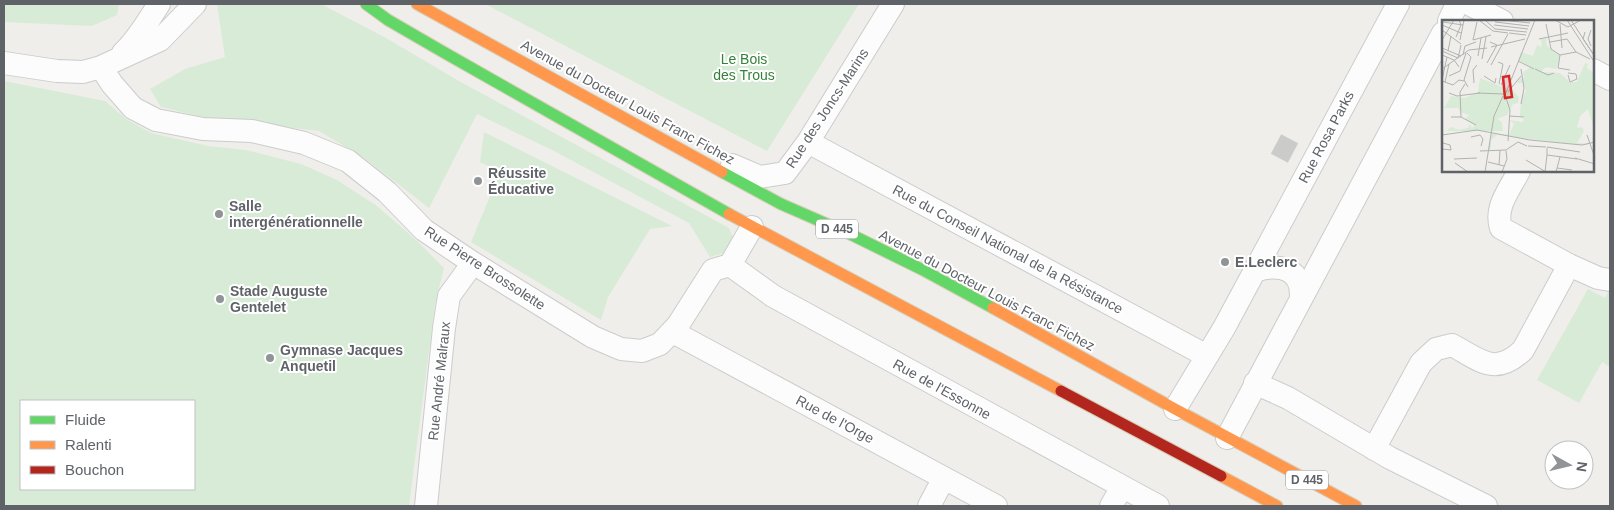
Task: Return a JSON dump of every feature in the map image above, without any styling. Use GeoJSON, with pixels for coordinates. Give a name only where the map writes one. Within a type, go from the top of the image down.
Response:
{"type":"FeatureCollection","features":[{"type":"Feature","properties":{"kind":"main road","name":"D 445"},"geometry":{"type":"LineString","coordinates":[[366,4],[388,20],[445,53],[752,227],[1277,506]]}},
{"type":"Feature","properties":{"kind":"main road","name":"Avenue du Docteur Louis Franc Fichez"},"geometry":{"type":"LineString","coordinates":[[417,4],[781,204],[923,270],[1224,441],[1356,506]]}},
{"type":"Feature","properties":{"kind":"main road"},"geometry":{"type":"LineString","coordinates":[[958,337],[1023,358]]}},
{"type":"Feature","properties":{"kind":"main road"},"geometry":{"type":"LineString","coordinates":[[1206,454],[1214,473]]}},
{"type":"Feature","properties":{"kind":"street"},"geometry":{"type":"LineString","coordinates":[[106,65],[132,44],[160,4]]}},
{"type":"Feature","properties":{"kind":"street"},"geometry":{"type":"LineString","coordinates":[[4,63],[57,72],[83,72],[106,65],[160,40],[195,4]]}},
{"type":"Feature","properties":{"kind":"street","name":"Rue des Joncs-Marins"},"geometry":{"type":"LineString","coordinates":[[605,107],[760,177],[785,172],[808,142],[893,4]]}},
{"type":"Feature","properties":{"kind":"street","name":"Rue Rosa Parks"},"geometry":{"type":"LineString","coordinates":[[1174,414],[1224,328],[1398,4]]}},
{"type":"Feature","properties":{"kind":"street"},"geometry":{"type":"LineString","coordinates":[[1449,20],[1457,4]]}},
{"type":"Feature","properties":{"kind":"street"},"geometry":{"type":"LineString","coordinates":[[1469,4],[1500,20]]}},
{"type":"Feature","properties":{"kind":"street"},"geometry":{"type":"LineString","coordinates":[[1224,441],[1442,35]]}},
{"type":"Feature","properties":{"kind":"street","name":"Rue Pierre Brossolette"},"geometry":{"type":"LineString","coordinates":[[106,65],[112,84],[133,108],[156,120],[278,137],[304,143],[348,161],[388,192],[424,230],[473,263],[593,337],[621,349],[642,351],[660,344],[673,332]]}},
{"type":"Feature","properties":{"kind":"street"},"geometry":{"type":"LineString","coordinates":[[1594,71],[1610,79]]}},
{"type":"Feature","properties":{"kind":"street","name":"Rue du Conseil National de la Résistance"},"geometry":{"type":"LineString","coordinates":[[808,142],[1207,356]]}},
{"type":"Feature","properties":{"kind":"street"},"geometry":{"type":"LineString","coordinates":[[1518,172],[1499,210],[1498,219],[1501,228],[1569,265],[1598,278],[1610,280]]}},
{"type":"Feature","properties":{"kind":"street"},"geometry":{"type":"LineString","coordinates":[[673,332],[713,270],[730,265],[752,227]]}},
{"type":"Feature","properties":{"kind":"street","name":"Rue André Malraux"},"geometry":{"type":"LineString","coordinates":[[426,506],[449,296],[473,263]]}},
{"type":"Feature","properties":{"kind":"street","name":"Rue de l'Essonne"},"geometry":{"type":"LineString","coordinates":[[730,265],[773,296],[1158,506]]}},
{"type":"Feature","properties":{"kind":"street"},"geometry":{"type":"LineString","coordinates":[[1374,449],[1421,363],[1436,349],[1452,345],[1489,364],[1501,364],[1513,360],[1523,350],[1569,265]]}},
{"type":"Feature","properties":{"kind":"street"},"geometry":{"type":"LineString","coordinates":[[1255,271],[1266,267],[1286,270],[1294,275],[1300,284],[1301,298]]}},
{"type":"Feature","properties":{"kind":"street","name":"Rue de l'Orge"},"geometry":{"type":"LineString","coordinates":[[673,332],[996,506]]}},
{"type":"Feature","properties":{"kind":"street"},"geometry":{"type":"LineString","coordinates":[[1255,383],[1288,398],[1374,449],[1477,504]]}},
{"type":"Feature","properties":{"kind":"street"},"geometry":{"type":"LineString","coordinates":[[929,506],[944,478]]}},
{"type":"Feature","properties":{"kind":"street"},"geometry":{"type":"LineString","coordinates":[[1111,506],[1122,487]]}},
{"type":"Feature","properties":{"kind":"green space"},"geometry":{"type":"Polygon","coordinates":[[[4,4],[119,4],[117,15],[92,26],[4,22],[4,4]]]}},
{"type":"Feature","properties":{"kind":"green space"},"geometry":{"type":"Polygon","coordinates":[[[217,4],[321,4],[729,228],[735,242],[728,252],[710,257],[689,223],[554,151],[477,114],[429,208],[363,157],[319,131],[207,118],[161,107],[150,89],[185,69],[225,57],[217,4]]]}},
{"type":"Feature","properties":{"kind":"green space","name":"Le Bois des Trous"},"geometry":{"type":"Polygon","coordinates":[[[485,4],[859,4],[767,151],[485,4]]]}},
{"type":"Feature","properties":{"kind":"green space","name":"Stade Auguste Gentelet"},"geometry":{"type":"Polygon","coordinates":[[[4,81],[105,101],[126,119],[151,133],[208,146],[246,150],[301,164],[337,180],[377,206],[415,239],[444,268],[435,304],[409,506],[4,506],[4,81]]]}},
{"type":"Feature","properties":{"kind":"green space"},"geometry":{"type":"Polygon","coordinates":[[[484,132],[672,226],[650,229],[608,297],[601,320],[471,242],[500,172],[480,162],[484,132]]]}},
{"type":"Feature","properties":{"kind":"green space"},"geometry":{"type":"Polygon","coordinates":[[[1588,289],[1605,298],[1610,292],[1610,367],[1602,362],[1579,403],[1537,380],[1588,289]]]}},
{"type":"Feature","properties":{"kind":"tunnel"},"geometry":{"type":"LineString","coordinates":[[1276,144],[1293,153]]}},
{"type":"Feature","properties":{"kind":"traffic: fast"},"geometry":{"type":"LineString","coordinates":[[366,4],[388,20],[445,53],[729,214]]}},
{"type":"Feature","properties":{"kind":"traffic: fast"},"geometry":{"type":"LineString","coordinates":[[722,172],[781,204],[852,235],[923,270],[993,308]]}},
{"type":"Feature","properties":{"kind":"traffic: slow"},"geometry":{"type":"LineString","coordinates":[[417,4],[722,172]]}},
{"type":"Feature","properties":{"kind":"traffic: slow"},"geometry":{"type":"LineString","coordinates":[[729,214],[1061,391]]}},
{"type":"Feature","properties":{"kind":"traffic: slow"},"geometry":{"type":"LineString","coordinates":[[993,308],[1175,409],[1356,506]]}},
{"type":"Feature","properties":{"kind":"traffic: slow"},"geometry":{"type":"LineString","coordinates":[[1221,476],[1277,506]]}},
{"type":"Feature","properties":{"kind":"traffic: jam"},"geometry":{"type":"LineString","coordinates":[[1061,391],[1221,476]]}},
{"type":"Feature","properties":{"kind":"place","name":"Réussite Éducative"},"geometry":{"type":"Point","coordinates":[478,181]}},
{"type":"Feature","properties":{"kind":"place","name":"Salle intergénérationnelle"},"geometry":{"type":"Point","coordinates":[219,214]}},
{"type":"Feature","properties":{"kind":"place","name":"E.Leclerc"},"geometry":{"type":"Point","coordinates":[1225,262]}},
{"type":"Feature","properties":{"kind":"place","name":"Stade Auguste Gentelet"},"geometry":{"type":"Point","coordinates":[220,299]}},
{"type":"Feature","properties":{"kind":"place","name":"Gymnase Jacques Anquetil"},"geometry":{"type":"Point","coordinates":[270,358]}}]}
